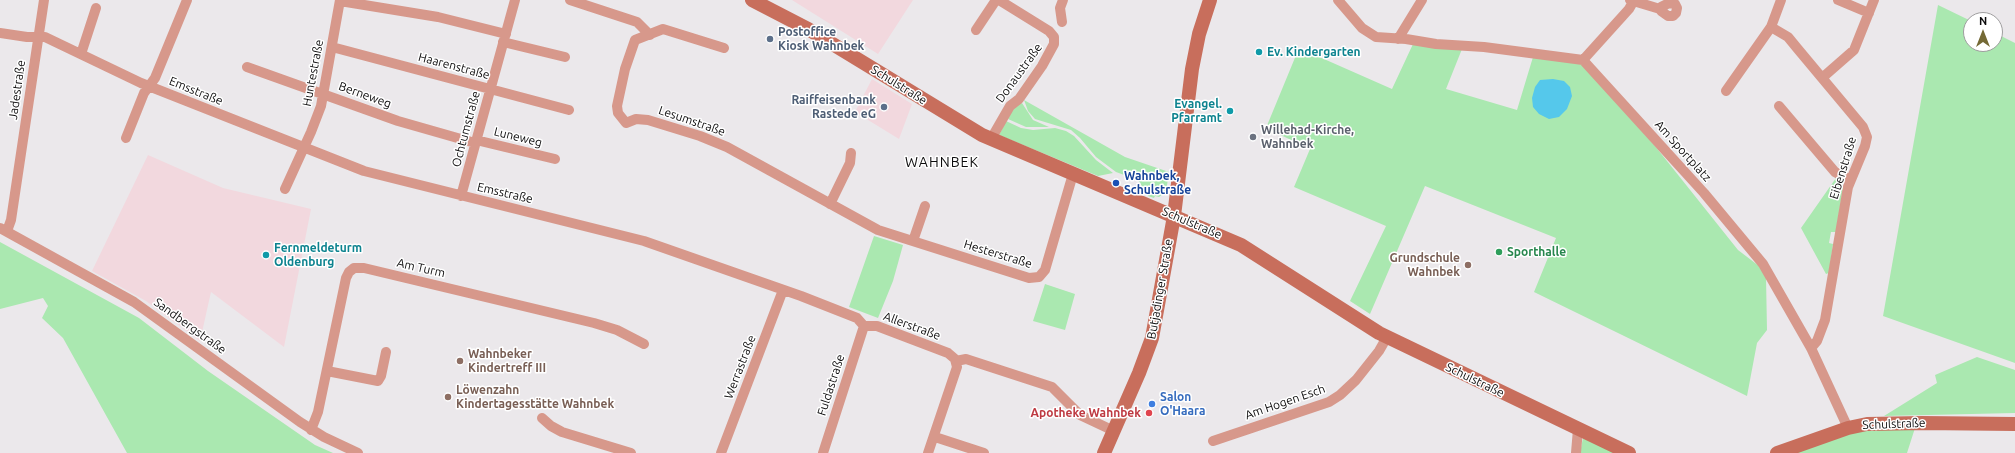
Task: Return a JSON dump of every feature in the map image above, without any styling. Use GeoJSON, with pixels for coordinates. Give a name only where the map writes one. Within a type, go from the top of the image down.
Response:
{"type":"FeatureCollection","features":[{"type":"Feature","properties":{"kind":"street","name":"Jadestraße"},"geometry":{"type":"LineString","coordinates":[[3,229],[11,220],[44,0]]}},
{"type":"Feature","properties":{"kind":"street"},"geometry":{"type":"LineString","coordinates":[[126,138],[144,93],[155,78],[187,0]]}},
{"type":"Feature","properties":{"kind":"street"},"geometry":{"type":"LineString","coordinates":[[340,0],[438,17],[565,56]]}},
{"type":"Feature","properties":{"kind":"street","name":"Huntestraße"},"geometry":{"type":"LineString","coordinates":[[303,148],[314,126],[324,94],[340,0]]}},
{"type":"Feature","properties":{"kind":"street","name":"Ochtumstraße"},"geometry":{"type":"LineString","coordinates":[[462,196],[515,0]]}},
{"type":"Feature","properties":{"kind":"street"},"geometry":{"type":"LineString","coordinates":[[570,0],[592,3],[637,22],[650,35],[664,29],[724,48]]}},
{"type":"Feature","properties":{"kind":"street","name":"Schulstraße"},"geometry":{"type":"LineString","coordinates":[[752,0],[804,26],[948,116],[991,139],[1247,247],[1355,319],[1386,337],[1629,453]]}},
{"type":"Feature","properties":{"kind":"street"},"geometry":{"type":"LineString","coordinates":[[976,30],[996,0]]}},
{"type":"Feature","properties":{"kind":"street","name":"Donaustraße"},"geometry":{"type":"LineString","coordinates":[[991,139],[1010,106],[1019,99],[1042,66],[1054,44],[1054,38],[1049,32],[999,0]]}},
{"type":"Feature","properties":{"kind":"street"},"geometry":{"type":"LineString","coordinates":[[1062,22],[1060,8],[1063,0]]}},
{"type":"Feature","properties":{"kind":"street"},"geometry":{"type":"LineString","coordinates":[[1338,0],[1359,26],[1369,34],[1380,38],[1484,47],[1583,60],[1629,9],[1632,1],[1660,9]]}},
{"type":"Feature","properties":{"kind":"street"},"geometry":{"type":"LineString","coordinates":[[1398,39],[1422,0]]}},
{"type":"Feature","properties":{"kind":"street"},"geometry":{"type":"LineString","coordinates":[[1726,91],[1771,27],[1781,0]]}},
{"type":"Feature","properties":{"kind":"street"},"geometry":{"type":"LineString","coordinates":[[1838,0],[1869,13]]}},
{"type":"Feature","properties":{"kind":"street"},"geometry":{"type":"LineString","coordinates":[[1822,78],[1853,52],[1874,0]]}},
{"type":"Feature","properties":{"kind":"street","name":"Butjadinger Straße"},"geometry":{"type":"LineString","coordinates":[[1104,453],[1151,342],[1174,216],[1191,76],[1206,1]]}},
{"type":"Feature","properties":{"kind":"street"},"geometry":{"type":"LineString","coordinates":[[81,54],[96,8]]}},
{"type":"Feature","properties":{"kind":"street","name":"Eibenstraße"},"geometry":{"type":"LineString","coordinates":[[1771,27],[1790,40],[1863,127],[1866,134],[1865,146],[1850,180],[1826,315],[1817,340],[1811,348]]}},
{"type":"Feature","properties":{"kind":"street","name":"Emsstraße"},"geometry":{"type":"LineString","coordinates":[[0,33],[45,37],[149,86],[303,148],[378,176],[633,237],[701,261]]}},
{"type":"Feature","properties":{"kind":"street","name":"Lesumstraße"},"geometry":{"type":"LineString","coordinates":[[650,35],[634,41],[625,69],[617,110],[626,123],[636,120],[648,120],[710,139],[748,159]]}},
{"type":"Feature","properties":{"kind":"street","name":"Haarenstraße"},"geometry":{"type":"LineString","coordinates":[[332,47],[569,110]]}},
{"type":"Feature","properties":{"kind":"street","name":"Am Sportplatz"},"geometry":{"type":"LineString","coordinates":[[1583,60],[1754,251],[1778,288],[1811,348],[1848,428]]}},
{"type":"Feature","properties":{"kind":"street","name":"Berneweg"},"geometry":{"type":"LineString","coordinates":[[247,67],[398,121],[476,141]]}},
{"type":"Feature","properties":{"kind":"street"},"geometry":{"type":"LineString","coordinates":[[1779,106],[1835,172],[1850,180]]}},
{"type":"Feature","properties":{"kind":"street","name":"Luneweg"},"geometry":{"type":"LineString","coordinates":[[476,141],[555,159]]}},
{"type":"Feature","properties":{"kind":"street"},"geometry":{"type":"LineString","coordinates":[[286,189],[303,148]]}},
{"type":"Feature","properties":{"kind":"street"},"geometry":{"type":"LineString","coordinates":[[830,204],[850,163],[851,153]]}},
{"type":"Feature","properties":{"kind":"street","name":"Hesterstraße"},"geometry":{"type":"LineString","coordinates":[[748,159],[874,228],[1024,277],[1036,278],[1042,274],[1046,268],[1074,174]]}},
{"type":"Feature","properties":{"kind":"street"},"geometry":{"type":"LineString","coordinates":[[913,241],[925,206]]}},
{"type":"Feature","properties":{"kind":"street","name":"Sandbergstraße"},"geometry":{"type":"LineString","coordinates":[[3,229],[143,308],[311,430],[358,453]]}},
{"type":"Feature","properties":{"kind":"street","name":"Allerstraße"},"geometry":{"type":"LineString","coordinates":[[701,261],[855,317],[864,326],[877,326],[921,342],[948,353],[956,361]]}},
{"type":"Feature","properties":{"kind":"street","name":"Am Turm"},"geometry":{"type":"LineString","coordinates":[[311,430],[318,412],[346,278],[350,270],[356,268],[594,323],[617,330],[644,344]]}},
{"type":"Feature","properties":{"kind":"street","name":"Werrastraße"},"geometry":{"type":"LineString","coordinates":[[721,453],[784,290]]}},
{"type":"Feature","properties":{"kind":"street","name":"Fuldastraße"},"geometry":{"type":"LineString","coordinates":[[823,453],[864,326]]}},
{"type":"Feature","properties":{"kind":"street","name":"Am Hogen Esch"},"geometry":{"type":"LineString","coordinates":[[1212,441],[1329,402],[1340,395],[1356,380],[1379,351],[1386,337]]}},
{"type":"Feature","properties":{"kind":"street"},"geometry":{"type":"LineString","coordinates":[[327,371],[378,381],[381,376],[386,352]]}},
{"type":"Feature","properties":{"kind":"street"},"geometry":{"type":"LineString","coordinates":[[928,453],[935,437],[957,368],[956,361],[966,359],[1052,387],[1080,415],[1114,431]]}},
{"type":"Feature","properties":{"kind":"street"},"geometry":{"type":"LineString","coordinates":[[542,418],[558,430],[631,453]]}},
{"type":"Feature","properties":{"kind":"street","name":"Schulstraße"},"geometry":{"type":"LineString","coordinates":[[1777,453],[1848,428],[1888,423],[2015,424]]}},
{"type":"Feature","properties":{"kind":"street"},"geometry":{"type":"LineString","coordinates":[[1576,453],[1578,429]]}},
{"type":"Feature","properties":{"kind":"street"},"geometry":{"type":"LineString","coordinates":[[935,437],[984,453]]}},
{"type":"Feature","properties":{"kind":"shaded area"},"geometry":{"type":"Polygon","coordinates":[[[792,0],[913,0],[878,54],[792,0]]]}},
{"type":"Feature","properties":{"kind":"shaded area"},"geometry":{"type":"Polygon","coordinates":[[[872,79],[912,104],[899,139],[855,112],[872,79]]]}},
{"type":"Feature","properties":{"kind":"shaded area"},"geometry":{"type":"Polygon","coordinates":[[[148,155],[223,188],[311,209],[284,347],[211,292],[200,341],[146,301],[92,271],[148,155]]]}},
{"type":"Feature","properties":{"kind":"green space"},"geometry":{"type":"Polygon","coordinates":[[[1938,5],[1963,17],[1963,52],[2003,52],[2003,37],[2015,43],[2015,363],[1883,316],[1938,5]]]}},
{"type":"Feature","properties":{"kind":"green space"},"geometry":{"type":"Polygon","coordinates":[[[1413,44],[1462,49],[1446,89],[1517,110],[1533,57],[1583,62],[1655,146],[1738,250],[1759,266],[1766,277],[1767,330],[1757,343],[1747,396],[1534,292],[1556,238],[1425,186],[1370,314],[1350,301],[1386,226],[1294,187],[1310,149],[1266,128],[1299,48],[1392,89],[1413,44]]]}},
{"type":"Feature","properties":{"kind":"green space"},"geometry":{"type":"Polygon","coordinates":[[[1024,100],[1125,157],[1169,172],[1166,192],[1159,197],[1155,196],[1154,198],[1148,196],[1138,180],[1116,172],[1096,157],[1071,130],[1035,119],[1028,111],[1024,100]]]}},
{"type":"Feature","properties":{"kind":"green space"},"geometry":{"type":"Polygon","coordinates":[[[1022,103],[1033,120],[1049,127],[1026,127],[1008,119],[1014,106],[1022,103]]]}},
{"type":"Feature","properties":{"kind":"green space"},"geometry":{"type":"Polygon","coordinates":[[[1006,121],[1021,128],[1033,130],[1055,128],[1066,131],[1074,136],[1096,160],[1113,173],[1098,176],[999,135],[1006,121]]]}},
{"type":"Feature","properties":{"kind":"green space"},"geometry":{"type":"Polygon","coordinates":[[[1836,178],[1843,188],[1836,232],[1831,232],[1829,243],[1833,244],[1829,273],[1826,274],[1801,228],[1836,178]]]}},
{"type":"Feature","properties":{"kind":"green space"},"geometry":{"type":"Polygon","coordinates":[[[874,236],[903,245],[893,281],[878,318],[849,307],[874,236]]]}},
{"type":"Feature","properties":{"kind":"green space"},"geometry":{"type":"Polygon","coordinates":[[[0,242],[139,318],[208,371],[315,445],[333,453],[127,453],[63,338],[42,318],[48,306],[43,298],[0,309],[0,242]]]}},
{"type":"Feature","properties":{"kind":"green space"},"geometry":{"type":"Polygon","coordinates":[[[1045,284],[1075,294],[1065,330],[1033,321],[1045,284]]]}},
{"type":"Feature","properties":{"kind":"green space"},"geometry":{"type":"Polygon","coordinates":[[[1977,357],[2015,370],[2015,413],[1884,416],[1937,383],[1935,375],[1977,357]]]}},
{"type":"Feature","properties":{"kind":"green space"},"geometry":{"type":"Polygon","coordinates":[[[1915,428],[1907,453],[1787,453],[1859,430],[1915,428]]]}},
{"type":"Feature","properties":{"kind":"green space"},"geometry":{"type":"Polygon","coordinates":[[[1583,438],[1620,453],[1580,453],[1583,438]]]}},
{"type":"Feature","properties":{"kind":"water"},"geometry":{"type":"Polygon","coordinates":[[[1553,79],[1564,81],[1570,87],[1572,96],[1567,109],[1559,117],[1549,119],[1539,114],[1533,107],[1532,98],[1535,87],[1540,80],[1553,79]]]}},
{"type":"Feature","properties":{"kind":"place","name":"Postoffice Kiosk Wahnbek"},"geometry":{"type":"Point","coordinates":[770,39]}},
{"type":"Feature","properties":{"kind":"place","name":"Ev. Kindergarten"},"geometry":{"type":"Point","coordinates":[1259,52]}},
{"type":"Feature","properties":{"kind":"place","name":"Raiffeisenbank Rastede eG"},"geometry":{"type":"Point","coordinates":[884,107]}},
{"type":"Feature","properties":{"kind":"place","name":"Evangel. Pfarramt"},"geometry":{"type":"Point","coordinates":[1230,111]}},
{"type":"Feature","properties":{"kind":"place","name":"Willehad-Kirche, Wahnbek"},"geometry":{"type":"Point","coordinates":[1253,137]}},
{"type":"Feature","properties":{"kind":"place","name":"Wahnbek, Schulstraße"},"geometry":{"type":"Point","coordinates":[1116,183]}},
{"type":"Feature","properties":{"kind":"place","name":"Sporthalle"},"geometry":{"type":"Point","coordinates":[1499,252]}},
{"type":"Feature","properties":{"kind":"place","name":"Fernmeldeturm Oldenburg"},"geometry":{"type":"Point","coordinates":[266,255]}},
{"type":"Feature","properties":{"kind":"place","name":"Grundschule Wahnbek"},"geometry":{"type":"Point","coordinates":[1468,265]}},
{"type":"Feature","properties":{"kind":"place","name":"Wahnbeker Kindertreff III"},"geometry":{"type":"Point","coordinates":[460,361]}},
{"type":"Feature","properties":{"kind":"place","name":"Löwenzahn Kindertagesstätte Wahnbek"},"geometry":{"type":"Point","coordinates":[448,397]}},
{"type":"Feature","properties":{"kind":"place","name":"Salon O'Haara"},"geometry":{"type":"Point","coordinates":[1152,404]}},
{"type":"Feature","properties":{"kind":"place","name":"Apotheke Wahnbek"},"geometry":{"type":"Point","coordinates":[1149,413]}},
{"type":"Feature","properties":{"kind":"district","name":"WAHNBEK"},"geometry":{"type":"Point","coordinates":[942,162]}}]}
